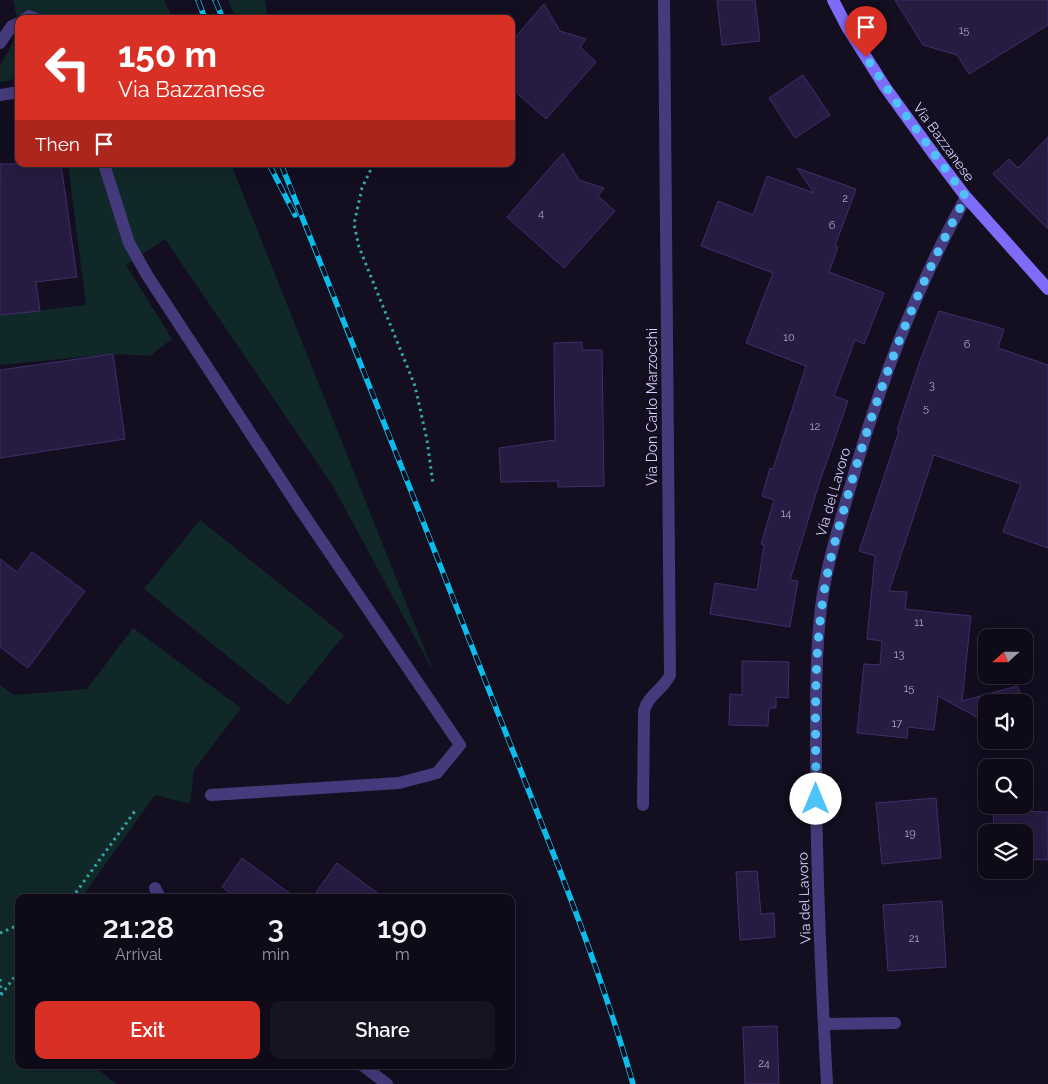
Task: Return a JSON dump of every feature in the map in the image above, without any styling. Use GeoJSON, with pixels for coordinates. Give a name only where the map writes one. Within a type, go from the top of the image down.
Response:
{"type":"FeatureCollection","features":[{"type":"Feature","properties":{"kind":"main road","name":"Via Bazzanese"},"geometry":{"type":"LineString","coordinates":[[833,0],[847,27],[885,87],[966,197],[1048,289]]}},
{"type":"Feature","properties":{"kind":"street","name":"Via Don Carlo Marzocchi"},"geometry":{"type":"LineString","coordinates":[[643,805],[644,711],[650,697],[666,682],[670,675],[664,0]]}},
{"type":"Feature","properties":{"kind":"street"},"geometry":{"type":"LineString","coordinates":[[0,43],[15,24]]}},
{"type":"Feature","properties":{"kind":"street"},"geometry":{"type":"LineString","coordinates":[[0,95],[15,93]]}},
{"type":"Feature","properties":{"kind":"street"},"geometry":{"type":"LineString","coordinates":[[105,167],[129,242],[147,275],[300,509],[460,745],[437,774],[399,784],[211,795]]}},
{"type":"Feature","properties":{"kind":"street","name":"Via del Lavoro"},"geometry":{"type":"LineString","coordinates":[[827,1084],[816,817],[816,672],[822,606],[831,554],[861,449],[893,352],[940,245],[966,197]]}},
{"type":"Feature","properties":{"kind":"street"},"geometry":{"type":"LineString","coordinates":[[824,1024],[895,1023]]}},
{"type":"Feature","properties":{"kind":"street"},"geometry":{"type":"LineString","coordinates":[[367,1069],[387,1084]]}},
{"type":"Feature","properties":{"kind":"path"},"geometry":{"type":"LineString","coordinates":[[369,167],[370,171],[362,188],[354,224],[359,247],[415,386],[427,440],[433,484]]}},
{"type":"Feature","properties":{"kind":"path"},"geometry":{"type":"LineString","coordinates":[[75,894],[135,811]]}},
{"type":"Feature","properties":{"kind":"path"},"geometry":{"type":"LineString","coordinates":[[0,933],[15,927]]}},
{"type":"Feature","properties":{"kind":"path"},"geometry":{"type":"LineString","coordinates":[[1,996],[15,977]]}},
{"type":"Feature","properties":{"kind":"path"},"geometry":{"type":"LineString","coordinates":[[0,979],[1,996]]}},
{"type":"Feature","properties":{"kind":"green space"},"geometry":{"type":"Polygon","coordinates":[[[13,0],[164,0],[171,15],[16,15],[13,0]]]}},
{"type":"Feature","properties":{"kind":"green space"},"geometry":{"type":"Polygon","coordinates":[[[228,0],[265,0],[267,15],[234,15],[228,0]]]}},
{"type":"Feature","properties":{"kind":"green space"},"geometry":{"type":"Polygon","coordinates":[[[15,38],[15,79],[0,82],[0,66],[15,38]]]}},
{"type":"Feature","properties":{"kind":"green space"},"geometry":{"type":"Polygon","coordinates":[[[68,167],[232,167],[434,673],[333,486],[165,239],[126,265],[172,339],[150,356],[113,354],[0,365],[0,315],[86,305],[68,167]]]}},
{"type":"Feature","properties":{"kind":"green space"},"geometry":{"type":"Polygon","coordinates":[[[200,520],[344,635],[288,705],[144,589],[200,520]]]}},
{"type":"Feature","properties":{"kind":"green space"},"geometry":{"type":"Polygon","coordinates":[[[133,628],[241,708],[194,770],[190,804],[155,795],[84,894],[15,894],[15,1069],[98,1069],[116,1084],[0,1084],[0,685],[14,695],[87,689],[133,628]]]}},
{"type":"Feature","properties":{"kind":"building"},"geometry":{"type":"Polygon","coordinates":[[[717,0],[755,0],[760,41],[722,45],[717,0]]]}},
{"type":"Feature","properties":{"kind":"building"},"geometry":{"type":"Polygon","coordinates":[[[895,0],[1048,0],[1048,25],[969,74],[957,55],[923,45],[895,0]]]}},
{"type":"Feature","properties":{"kind":"building"},"geometry":{"type":"Polygon","coordinates":[[[544,4],[560,31],[586,39],[580,47],[596,62],[546,119],[515,92],[515,37],[544,4]]]}},
{"type":"Feature","properties":{"kind":"building"},"geometry":{"type":"Polygon","coordinates":[[[803,75],[830,115],[795,138],[769,98],[803,75]]]}},
{"type":"Feature","properties":{"kind":"building"},"geometry":{"type":"Polygon","coordinates":[[[1048,137],[1048,229],[993,174],[1009,159],[1018,168],[1048,137]]]}},
{"type":"Feature","properties":{"kind":"building"},"geometry":{"type":"Polygon","coordinates":[[[563,153],[579,180],[604,188],[598,196],[615,211],[564,268],[507,217],[563,153]]]}},
{"type":"Feature","properties":{"kind":"building"},"geometry":{"type":"Polygon","coordinates":[[[0,164],[15,164],[15,167],[61,167],[77,277],[36,282],[40,311],[0,315],[0,164]]]}},
{"type":"Feature","properties":{"kind":"building"},"geometry":{"type":"Polygon","coordinates":[[[797,168],[856,189],[835,246],[838,247],[829,272],[884,293],[864,344],[855,340],[834,396],[848,401],[819,484],[790,580],[798,581],[790,627],[710,614],[715,583],[757,590],[764,545],[761,544],[774,500],[762,496],[770,468],[773,469],[806,366],[746,343],[773,273],[701,246],[718,201],[753,215],[767,176],[814,193],[797,168]]]}},
{"type":"Feature","properties":{"kind":"building"},"geometry":{"type":"Polygon","coordinates":[[[939,311],[1004,329],[998,348],[1048,365],[1048,548],[1003,532],[1021,484],[934,455],[889,591],[907,592],[905,609],[971,616],[962,701],[978,697],[978,718],[938,696],[934,730],[908,727],[907,738],[857,733],[864,664],[880,665],[882,641],[867,639],[875,556],[859,551],[920,361],[939,311]]]}},
{"type":"Feature","properties":{"kind":"building"},"geometry":{"type":"Polygon","coordinates":[[[582,342],[582,350],[602,350],[604,486],[558,487],[558,481],[501,482],[499,448],[555,440],[554,343],[582,342]]]}},
{"type":"Feature","properties":{"kind":"building"},"geometry":{"type":"Polygon","coordinates":[[[113,354],[125,439],[0,458],[0,370],[113,354]]]}},
{"type":"Feature","properties":{"kind":"building"},"geometry":{"type":"Polygon","coordinates":[[[32,552],[85,591],[28,668],[0,647],[0,559],[17,572],[32,552]]]}},
{"type":"Feature","properties":{"kind":"building"},"geometry":{"type":"Polygon","coordinates":[[[742,661],[789,662],[788,698],[776,697],[776,708],[769,708],[768,726],[729,725],[730,694],[742,695],[742,661]]]}},
{"type":"Feature","properties":{"kind":"building"},"geometry":{"type":"Polygon","coordinates":[[[1017,686],[1021,694],[988,694],[1017,686]]]}},
{"type":"Feature","properties":{"kind":"building"},"geometry":{"type":"Polygon","coordinates":[[[936,798],[941,858],[882,864],[876,803],[936,798]]]}},
{"type":"Feature","properties":{"kind":"building"},"geometry":{"type":"Polygon","coordinates":[[[1048,812],[1048,860],[1033,859],[1033,824],[993,824],[994,814],[1048,812]]]}},
{"type":"Feature","properties":{"kind":"building"},"geometry":{"type":"Polygon","coordinates":[[[242,858],[291,894],[232,894],[222,887],[242,858]]]}},
{"type":"Feature","properties":{"kind":"building"},"geometry":{"type":"Polygon","coordinates":[[[337,863],[379,894],[315,894],[337,863]]]}},
{"type":"Feature","properties":{"kind":"building"},"geometry":{"type":"Polygon","coordinates":[[[757,871],[761,914],[774,913],[775,937],[740,940],[736,872],[757,871]]]}},
{"type":"Feature","properties":{"kind":"building"},"geometry":{"type":"Polygon","coordinates":[[[942,901],[946,967],[888,971],[883,905],[942,901]]]}},
{"type":"Feature","properties":{"kind":"building"},"geometry":{"type":"Polygon","coordinates":[[[777,1026],[779,1084],[745,1084],[743,1027],[777,1026]]]}},
{"type":"Feature","properties":{"kind":"railway"},"geometry":{"type":"LineString","coordinates":[[198,0],[204,15]]}},
{"type":"Feature","properties":{"kind":"railway"},"geometry":{"type":"LineString","coordinates":[[215,0],[221,15]]}},
{"type":"Feature","properties":{"kind":"railway"},"geometry":{"type":"LineString","coordinates":[[271,167],[295,215]]}},
{"type":"Feature","properties":{"kind":"railway"},"geometry":{"type":"LineString","coordinates":[[282,167],[586,939],[633,1084]]}},
{"type":"Feature","properties":{"kind":"route"},"geometry":{"type":"LineString","coordinates":[[816,799],[816,672],[822,606],[831,554],[864,440],[893,352],[940,245],[966,197],[934,156],[866,57]]}}]}
